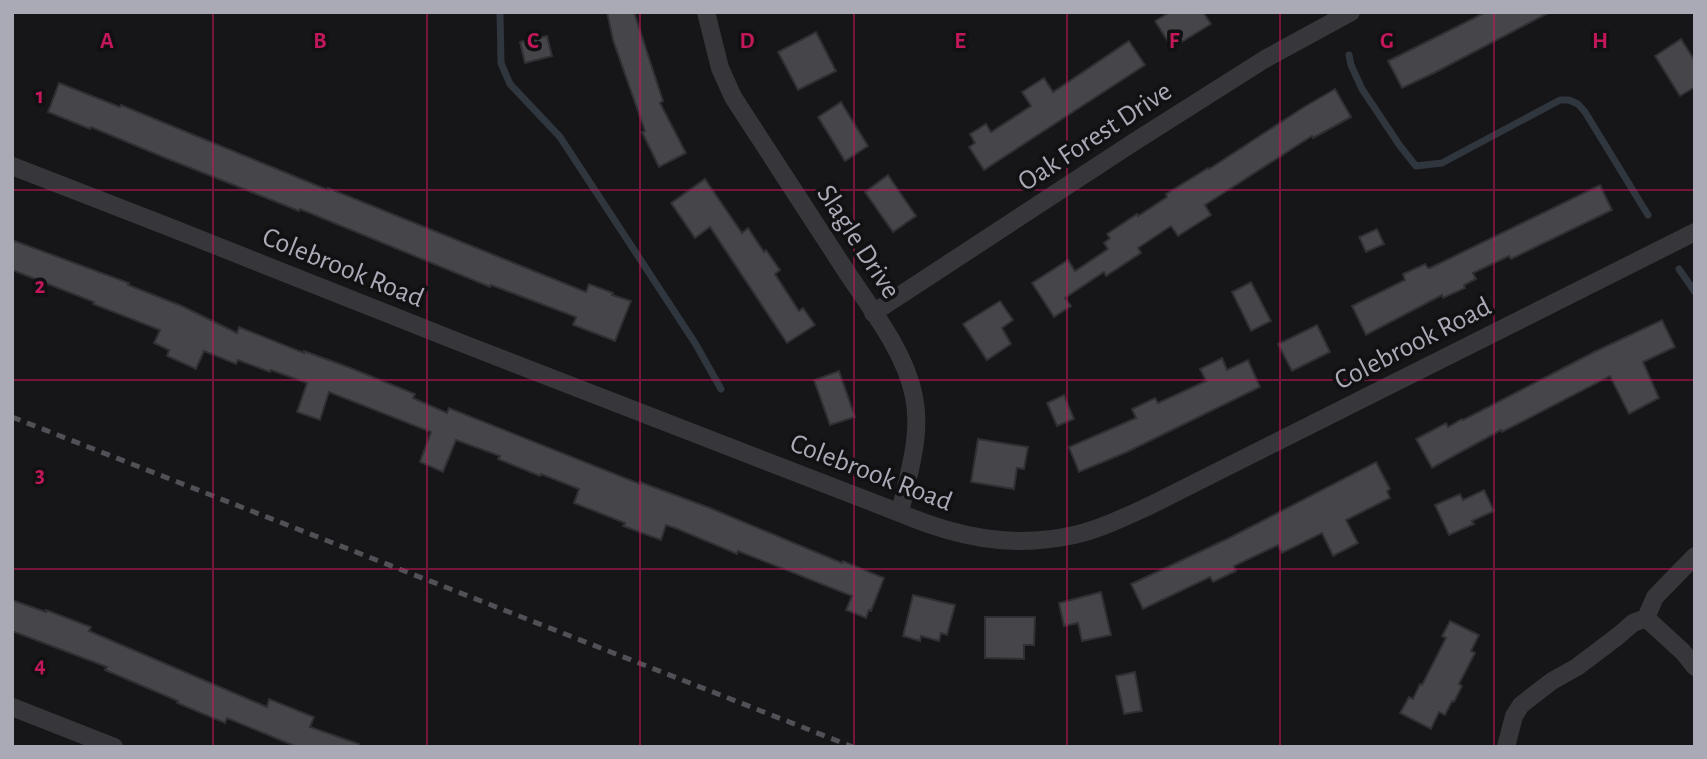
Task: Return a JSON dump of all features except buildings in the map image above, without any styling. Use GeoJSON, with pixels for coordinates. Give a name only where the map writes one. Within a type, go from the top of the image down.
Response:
{"type":"FeatureCollection","features":[{"type":"Feature","properties":{"kind":"street","name":"Slagle Drive"},"geometry":{"type":"LineString","coordinates":[[706,12],[720,68],[733,97],[907,369],[915,398],[916,438],[900,513]]}},
{"type":"Feature","properties":{"kind":"street","name":"Oak Forest Drive"},"geometry":{"type":"LineString","coordinates":[[873,313],[1134,142],[1265,60],[1351,12]]}},
{"type":"Feature","properties":{"kind":"street","name":"Colebrook Road"},"geometry":{"type":"LineString","coordinates":[[12,166],[932,526],[972,537],[1005,541],[1034,541],[1073,535],[1102,526],[1162,500],[1695,232]]}},
{"type":"Feature","properties":{"kind":"street"},"geometry":{"type":"LineString","coordinates":[[1506,747],[1514,716],[1521,705],[1552,681],[1577,667],[1633,623],[1646,618],[1655,597],[1695,556]]}},
{"type":"Feature","properties":{"kind":"street"},"geometry":{"type":"LineString","coordinates":[[1646,618],[1683,652],[1695,667]]}},
{"type":"Feature","properties":{"kind":"street"},"geometry":{"type":"LineString","coordinates":[[12,707],[114,747]]}},
{"type":"Feature","properties":{"kind":"waterway"},"geometry":{"type":"LineString","coordinates":[[500,12],[501,63],[510,84],[560,137],[695,343],[721,389]]}},
{"type":"Feature","properties":{"kind":"waterway"},"geometry":{"type":"LineString","coordinates":[[1349,55],[1362,89],[1416,166],[1442,163],[1560,100],[1569,100],[1578,104],[1585,112],[1648,215]]}},
{"type":"Feature","properties":{"kind":"waterway"},"geometry":{"type":"LineString","coordinates":[[1679,269],[1695,292]]}},
{"type":"Feature","properties":{"kind":"railway"},"geometry":{"type":"LineString","coordinates":[[12,417],[853,747]]}}]}
